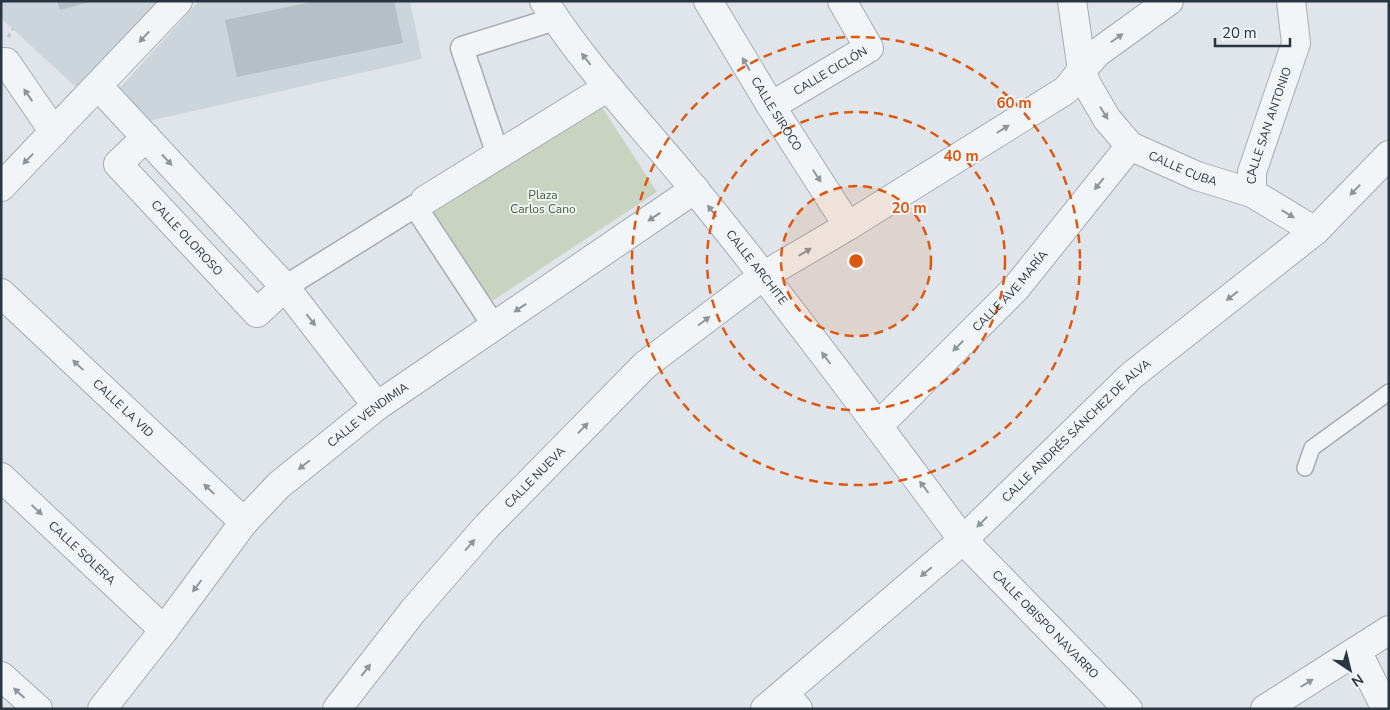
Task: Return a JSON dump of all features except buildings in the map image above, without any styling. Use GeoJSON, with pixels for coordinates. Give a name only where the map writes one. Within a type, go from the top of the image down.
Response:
{"type":"FeatureCollection","features":[{"type":"Feature","properties":{"kind":"street"},"geometry":{"type":"LineString","coordinates":[[1,187],[178,1]]}},
{"type":"Feature","properties":{"kind":"street","name":"CALLE SIROCO"},"geometry":{"type":"LineString","coordinates":[[708,1],[771,106],[848,226]]}},
{"type":"Feature","properties":{"kind":"street","name":"CALLE CICLÓN"},"geometry":{"type":"LineString","coordinates":[[771,106],[869,48],[842,1]]}},
{"type":"Feature","properties":{"kind":"street","name":"CALLE CUBA"},"geometry":{"type":"LineString","coordinates":[[1072,1],[1082,70],[1086,83],[1107,120],[1130,146],[1197,176],[1252,193],[1315,231]]}},
{"type":"Feature","properties":{"kind":"street","name":"CALLE NUEVA"},"geometry":{"type":"LineString","coordinates":[[336,709],[413,610],[487,526],[645,365],[763,276],[848,226],[1066,90],[1097,53],[1169,1]]}},
{"type":"Feature","properties":{"kind":"street","name":"CALLE SAN ANTONIO"},"geometry":{"type":"LineString","coordinates":[[1252,193],[1252,172],[1296,43],[1291,1]]}},
{"type":"Feature","properties":{"kind":"street"},"geometry":{"type":"LineString","coordinates":[[498,155],[462,48],[550,10]]}},
{"type":"Feature","properties":{"kind":"street","name":"CALLE ARCHITE"},"geometry":{"type":"LineString","coordinates":[[550,10],[608,87],[695,189],[763,276],[963,540]]}},
{"type":"Feature","properties":{"kind":"street"},"geometry":{"type":"LineString","coordinates":[[1,62],[6,62],[54,132]]}},
{"type":"Feature","properties":{"kind":"street"},"geometry":{"type":"LineString","coordinates":[[98,86],[286,287],[377,406]]}},
{"type":"Feature","properties":{"kind":"street"},"geometry":{"type":"LineString","coordinates":[[286,287],[608,87]]}},
{"type":"Feature","properties":{"kind":"street","name":"CALLE OLOROSO"},"geometry":{"type":"LineString","coordinates":[[146,137],[118,164],[124,171],[257,313],[286,287]]}},
{"type":"Feature","properties":{"kind":"street","name":"CALLE AVE MARÍA"},"geometry":{"type":"LineString","coordinates":[[878,426],[1016,288],[1130,146]]}},
{"type":"Feature","properties":{"kind":"street","name":"CALLE ANDRÉS SÁNCHEZ DE ALVA"},"geometry":{"type":"LineString","coordinates":[[783,704],[963,540],[1131,376],[1315,231],[1389,155]]}},
{"type":"Feature","properties":{"kind":"street","name":"CALLE VENDIMIA"},"geometry":{"type":"LineString","coordinates":[[102,709],[164,630],[244,522],[279,485],[377,406],[695,189]]}},
{"type":"Feature","properties":{"kind":"street"},"geometry":{"type":"LineString","coordinates":[[420,203],[494,326]]}},
{"type":"Feature","properties":{"kind":"street","name":"CALLE LA VID"},"geometry":{"type":"LineString","coordinates":[[1,293],[244,522]]}},
{"type":"Feature","properties":{"kind":"street","name":"CALLE SOLERA"},"geometry":{"type":"LineString","coordinates":[[1,477],[164,630]]}},
{"type":"Feature","properties":{"kind":"street","name":"CALLE OBISPO NAVARRO"},"geometry":{"type":"LineString","coordinates":[[963,540],[1128,709]]}},
{"type":"Feature","properties":{"kind":"street"},"geometry":{"type":"LineString","coordinates":[[1265,709],[1389,630]]}},
{"type":"Feature","properties":{"kind":"street"},"geometry":{"type":"LineString","coordinates":[[1357,651],[1386,709]]}},
{"type":"Feature","properties":{"kind":"street"},"geometry":{"type":"LineString","coordinates":[[1,676],[38,709]]}},
{"type":"Feature","properties":{"kind":"lane"},"geometry":{"type":"LineString","coordinates":[[1304,468],[1312,448],[1389,392]]}},
{"type":"Feature","properties":{"kind":"shaded area"},"geometry":{"type":"Polygon","coordinates":[[[1,1],[162,1],[80,91],[1,18],[1,1]]]}},
{"type":"Feature","properties":{"kind":"shaded area"},"geometry":{"type":"Polygon","coordinates":[[[199,1],[410,1],[422,59],[149,121],[118,90],[199,1]]]}},
{"type":"Feature","properties":{"kind":"green space","name":"Plaza Carlos Cano"},"geometry":{"type":"Polygon","coordinates":[[[598,101],[657,192],[489,303],[429,213],[598,101]]]}}]}
